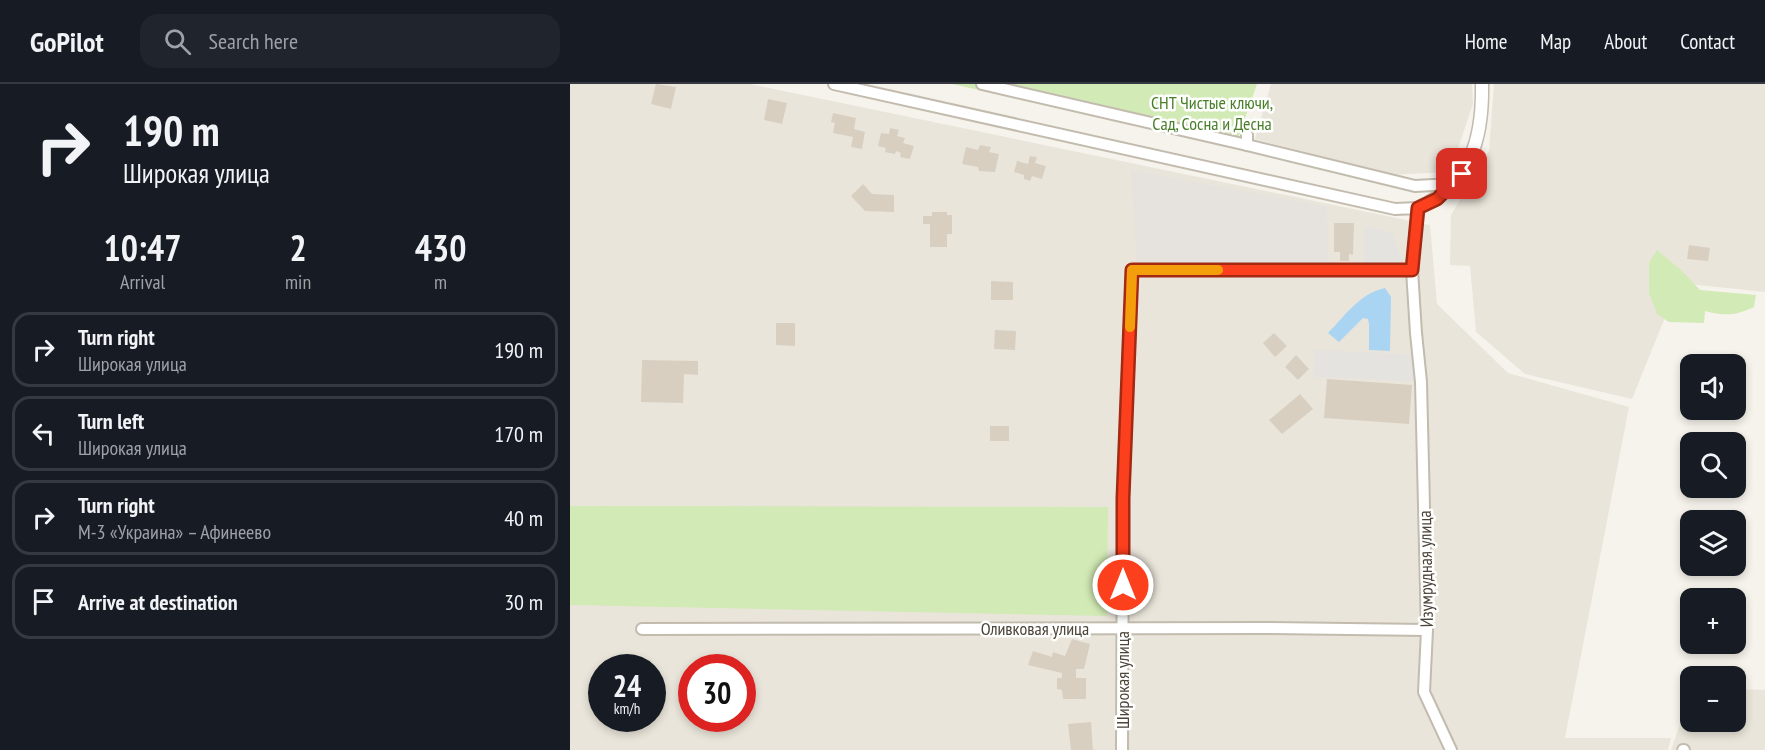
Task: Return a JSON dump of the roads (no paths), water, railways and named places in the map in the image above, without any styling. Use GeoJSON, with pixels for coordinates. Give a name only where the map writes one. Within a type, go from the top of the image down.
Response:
{"type":"FeatureCollection","features":[{"type":"Feature","properties":{"kind":"street"},"geometry":{"type":"LineString","coordinates":[[834,84],[1395,209],[1418,208],[1437,199],[1462,174],[1477,142],[1482,112],[1482,84]]}},
{"type":"Feature","properties":{"kind":"street"},"geometry":{"type":"LineString","coordinates":[[982,84],[1247,140],[1415,186],[1452,184]]}},
{"type":"Feature","properties":{"kind":"street"},"geometry":{"type":"LineString","coordinates":[[1412,270],[1418,208]]}},
{"type":"Feature","properties":{"kind":"street","name":"Широкая улица"},"geometry":{"type":"LineString","coordinates":[[1122,750],[1123,498],[1132,270],[1412,270]]}},
{"type":"Feature","properties":{"kind":"street","name":"Изумрудная улица"},"geometry":{"type":"LineString","coordinates":[[1412,270],[1421,382],[1427,630],[1424,692],[1451,750]]}},
{"type":"Feature","properties":{"kind":"street","name":"Оливковая улица"},"geometry":{"type":"LineString","coordinates":[[642,629],[1427,630]]}},
{"type":"Feature","properties":{"kind":"water"},"geometry":{"type":"Polygon","coordinates":[[[1385,288],[1391,297],[1390,351],[1369,350],[1368,319],[1363,318],[1339,342],[1328,333],[1360,300],[1385,288]]]}},
{"type":"Feature","properties":{"kind":"park label","name":"СНТ Чистые ключи, Сад, Сосна и Десна"},"geometry":{"type":"Point","coordinates":[1212,113]}}]}
